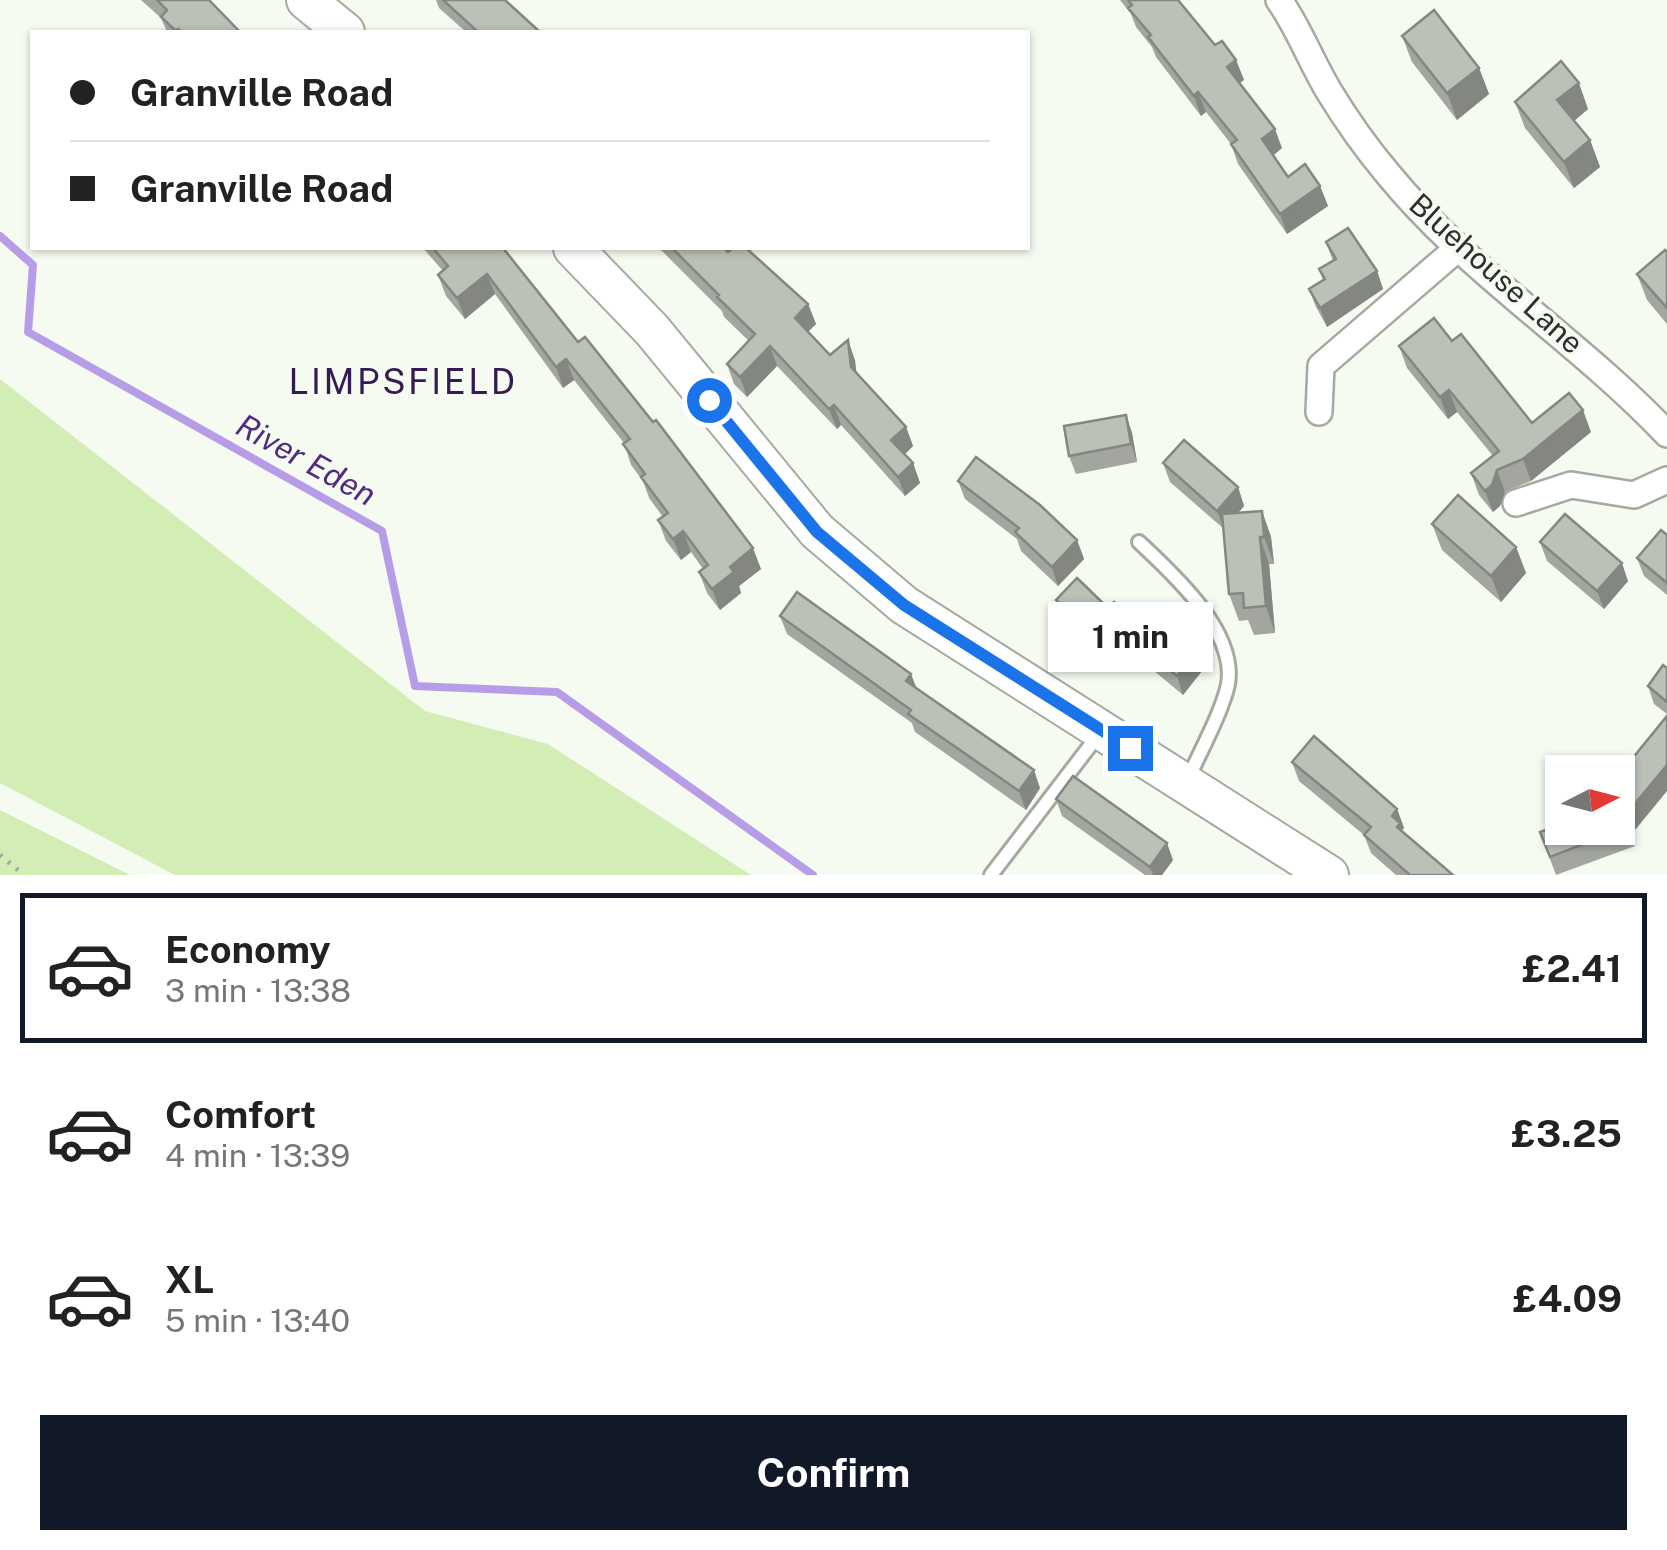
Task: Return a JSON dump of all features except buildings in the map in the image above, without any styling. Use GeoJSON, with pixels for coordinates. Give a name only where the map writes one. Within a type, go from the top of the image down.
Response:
{"type":"FeatureCollection","features":[{"type":"Feature","properties":{"kind":"street"},"geometry":{"type":"LineString","coordinates":[[306,0],[343,30]]}},
{"type":"Feature","properties":{"kind":"street","name":"Bluehouse Lane"},"geometry":{"type":"LineString","coordinates":[[1279,0],[1299,29],[1329,91],[1378,160],[1458,248],[1602,369],[1667,434]]}},
{"type":"Feature","properties":{"kind":"street"},"geometry":{"type":"LineString","coordinates":[[1318,412],[1322,366],[1458,248]]}},
{"type":"Feature","properties":{"kind":"street"},"geometry":{"type":"LineString","coordinates":[[575,250],[652,330],[817,532],[904,605],[1328,875]]}},
{"type":"Feature","properties":{"kind":"street"},"geometry":{"type":"LineString","coordinates":[[1516,504],[1571,485],[1634,495],[1667,480]]}},
{"type":"Feature","properties":{"kind":"lane"},"geometry":{"type":"LineString","coordinates":[[1138,542],[1182,582],[1200,606],[1226,657],[1228,684],[1186,783]]}},
{"type":"Feature","properties":{"kind":"lane"},"geometry":{"type":"LineString","coordinates":[[991,875],[1101,731]]}},
{"type":"Feature","properties":{"kind":"path"},"geometry":{"type":"LineString","coordinates":[[0,855],[24,875]]}},
{"type":"Feature","properties":{"kind":"green space"},"geometry":{"type":"Polygon","coordinates":[[[0,379],[425,711],[548,744],[751,875],[175,875],[0,783],[0,379]]]}},
{"type":"Feature","properties":{"kind":"green space"},"geometry":{"type":"Polygon","coordinates":[[[0,810],[130,875],[0,875],[0,810]]]}},
{"type":"Feature","properties":{"kind":"waterway","name":"River Eden"},"geometry":{"type":"LineString","coordinates":[[0,236],[33,265],[28,332],[382,531],[415,686],[557,692],[813,875]]}},
{"type":"Feature","properties":{"kind":"district","name":"LIMPSFIELD"},"geometry":{"type":"Point","coordinates":[403,382]}},
{"type":"Feature","properties":{"kind":"route"},"geometry":{"type":"LineString","coordinates":[[709,400],[817,532],[904,605],[1130,748]]}}]}
